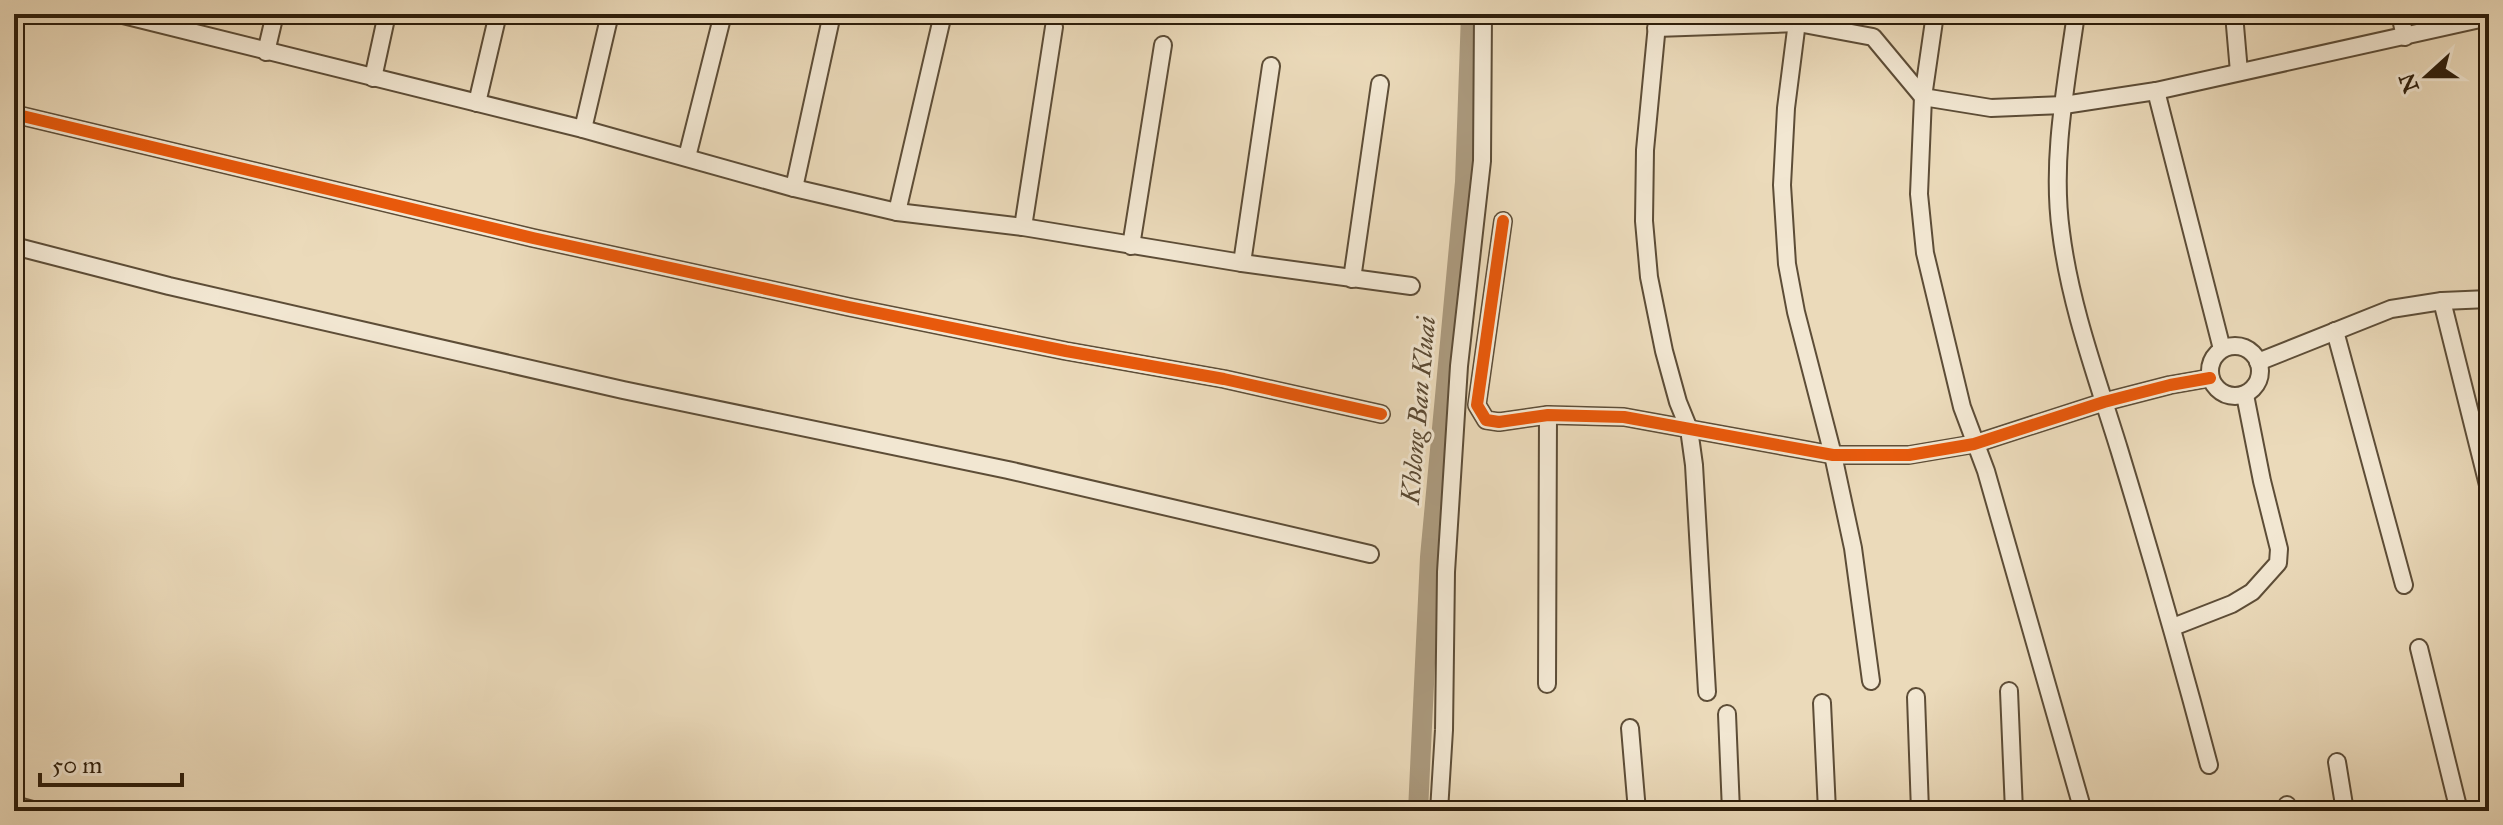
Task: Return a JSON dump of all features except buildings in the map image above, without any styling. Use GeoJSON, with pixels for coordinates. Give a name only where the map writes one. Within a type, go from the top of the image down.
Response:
{"type":"FeatureCollection","features":[{"type":"Feature","properties":{"kind":"street"},"geometry":{"type":"LineString","coordinates":[[119,14],[161,19],[266,52],[583,129],[794,188],[897,212],[1023,227],[1242,263],[1411,286]]}},
{"type":"Feature","properties":{"kind":"street"},"geometry":{"type":"LineString","coordinates":[[266,52],[275,14]]}},
{"type":"Feature","properties":{"kind":"street"},"geometry":{"type":"LineString","coordinates":[[373,78],[387,14]]}},
{"type":"Feature","properties":{"kind":"street"},"geometry":{"type":"LineString","coordinates":[[477,103],[498,14]]}},
{"type":"Feature","properties":{"kind":"street"},"geometry":{"type":"LineString","coordinates":[[583,129],[610,14]]}},
{"type":"Feature","properties":{"kind":"street"},"geometry":{"type":"LineString","coordinates":[[687,157],[723,14]]}},
{"type":"Feature","properties":{"kind":"street"},"geometry":{"type":"LineString","coordinates":[[794,188],[832,14]]}},
{"type":"Feature","properties":{"kind":"street"},"geometry":{"type":"LineString","coordinates":[[897,212],[943,14]]}},
{"type":"Feature","properties":{"kind":"street"},"geometry":{"type":"LineString","coordinates":[[1439,811],[1444,730],[1446,572],[1459,366],[1482,161],[1483,14]]}},
{"type":"Feature","properties":{"kind":"street"},"geometry":{"type":"LineString","coordinates":[[1935,14],[1923,97],[1919,194],[1925,253],[1962,407],[1994,499],[2083,811]]}},
{"type":"Feature","properties":{"kind":"street"},"geometry":{"type":"LineString","coordinates":[[2076,14],[2059,171],[2060,231],[2085,337],[2173,627],[2209,765]]}},
{"type":"Feature","properties":{"kind":"street"},"geometry":{"type":"LineString","coordinates":[[2234,14],[2239,72]]}},
{"type":"Feature","properties":{"kind":"street"},"geometry":{"type":"LineString","coordinates":[[2400,14],[2405,37]]}},
{"type":"Feature","properties":{"kind":"street"},"geometry":{"type":"LineString","coordinates":[[1707,692],[1694,465],[1689,429],[1664,351],[1649,277],[1644,221],[1645,150],[1657,21],[1798,18],[1873,37],[1923,97],[1991,108],[2064,105],[2156,91],[2489,17]]}},
{"type":"Feature","properties":{"kind":"street"},"geometry":{"type":"LineString","coordinates":[[1798,18],[1786,108],[1782,185],[1787,264],[1853,548],[1871,681]]}},
{"type":"Feature","properties":{"kind":"street"},"geometry":{"type":"LineString","coordinates":[[1023,227],[1054,27]]}},
{"type":"Feature","properties":{"kind":"street"},"geometry":{"type":"LineString","coordinates":[[1131,246],[1163,45]]}},
{"type":"Feature","properties":{"kind":"street"},"geometry":{"type":"LineString","coordinates":[[1242,263],[1271,66]]}},
{"type":"Feature","properties":{"kind":"street"},"geometry":{"type":"LineString","coordinates":[[1352,279],[1380,84]]}},
{"type":"Feature","properties":{"kind":"street"},"geometry":{"type":"LineString","coordinates":[[2156,91],[2222,349]]}},
{"type":"Feature","properties":{"kind":"street"},"geometry":{"type":"LineString","coordinates":[[14,114],[533,238],[834,304],[1224,379],[1381,414]]}},
{"type":"Feature","properties":{"kind":"street"},"geometry":{"type":"LineString","coordinates":[[1503,221],[1477,405],[1486,420],[1499,422],[1548,415],[1624,417],[1833,455],[1909,455],[1974,444],[2104,402],[2210,378]]}},
{"type":"Feature","properties":{"kind":"street"},"geometry":{"type":"LineString","coordinates":[[14,246],[169,286],[623,390],[992,467],[1370,554]]}},
{"type":"Feature","properties":{"kind":"street"},"geometry":{"type":"LineString","coordinates":[[2258,362],[2391,309],[2442,301],[2489,299]]}},
{"type":"Feature","properties":{"kind":"street"},"geometry":{"type":"LineString","coordinates":[[2442,301],[2489,489]]}},
{"type":"Feature","properties":{"kind":"street"},"geometry":{"type":"LineString","coordinates":[[2335,331],[2404,585]]}},
{"type":"Feature","properties":{"kind":"street"},"geometry":{"type":"LineString","coordinates":[[2230,346],[2247,349],[2258,362],[2258,381],[2245,395],[2237,397],[2220,392],[2210,378],[2211,361],[2222,349],[2230,346]]}},
{"type":"Feature","properties":{"kind":"street"},"geometry":{"type":"LineString","coordinates":[[2173,627],[2232,604],[2252,592],[2278,563],[2279,549],[2245,395]]}},
{"type":"Feature","properties":{"kind":"street"},"geometry":{"type":"LineString","coordinates":[[1547,684],[1548,415]]}},
{"type":"Feature","properties":{"kind":"street"},"geometry":{"type":"LineString","coordinates":[[2419,648],[2459,811]]}},
{"type":"Feature","properties":{"kind":"street"},"geometry":{"type":"LineString","coordinates":[[2009,691],[2014,811]]}},
{"type":"Feature","properties":{"kind":"street"},"geometry":{"type":"LineString","coordinates":[[1916,697],[1920,811]]}},
{"type":"Feature","properties":{"kind":"street"},"geometry":{"type":"LineString","coordinates":[[1822,703],[1827,811]]}},
{"type":"Feature","properties":{"kind":"street"},"geometry":{"type":"LineString","coordinates":[[1727,714],[1731,811]]}},
{"type":"Feature","properties":{"kind":"street"},"geometry":{"type":"LineString","coordinates":[[1630,728],[1637,811]]}},
{"type":"Feature","properties":{"kind":"street"},"geometry":{"type":"LineString","coordinates":[[2337,762],[2345,811]]}},
{"type":"Feature","properties":{"kind":"street"},"geometry":{"type":"LineString","coordinates":[[14,805],[36,811]]}},
{"type":"Feature","properties":{"kind":"waterway","name":"Khlong Ban Kluai"},"geometry":{"type":"LineString","coordinates":[[1418,811],[1430,557],[1465,182],[1471,14]]}},
{"type":"Feature","properties":{"kind":"cycle path"},"geometry":{"type":"LineString","coordinates":[[14,114],[533,238],[849,307],[1224,379],[1381,414]]}},
{"type":"Feature","properties":{"kind":"cycle path"},"geometry":{"type":"LineString","coordinates":[[1503,221],[1477,405],[1486,420],[1499,422],[1548,415],[1624,417],[1833,455],[1909,455],[1974,444],[2104,402],[2210,378]]}}]}
